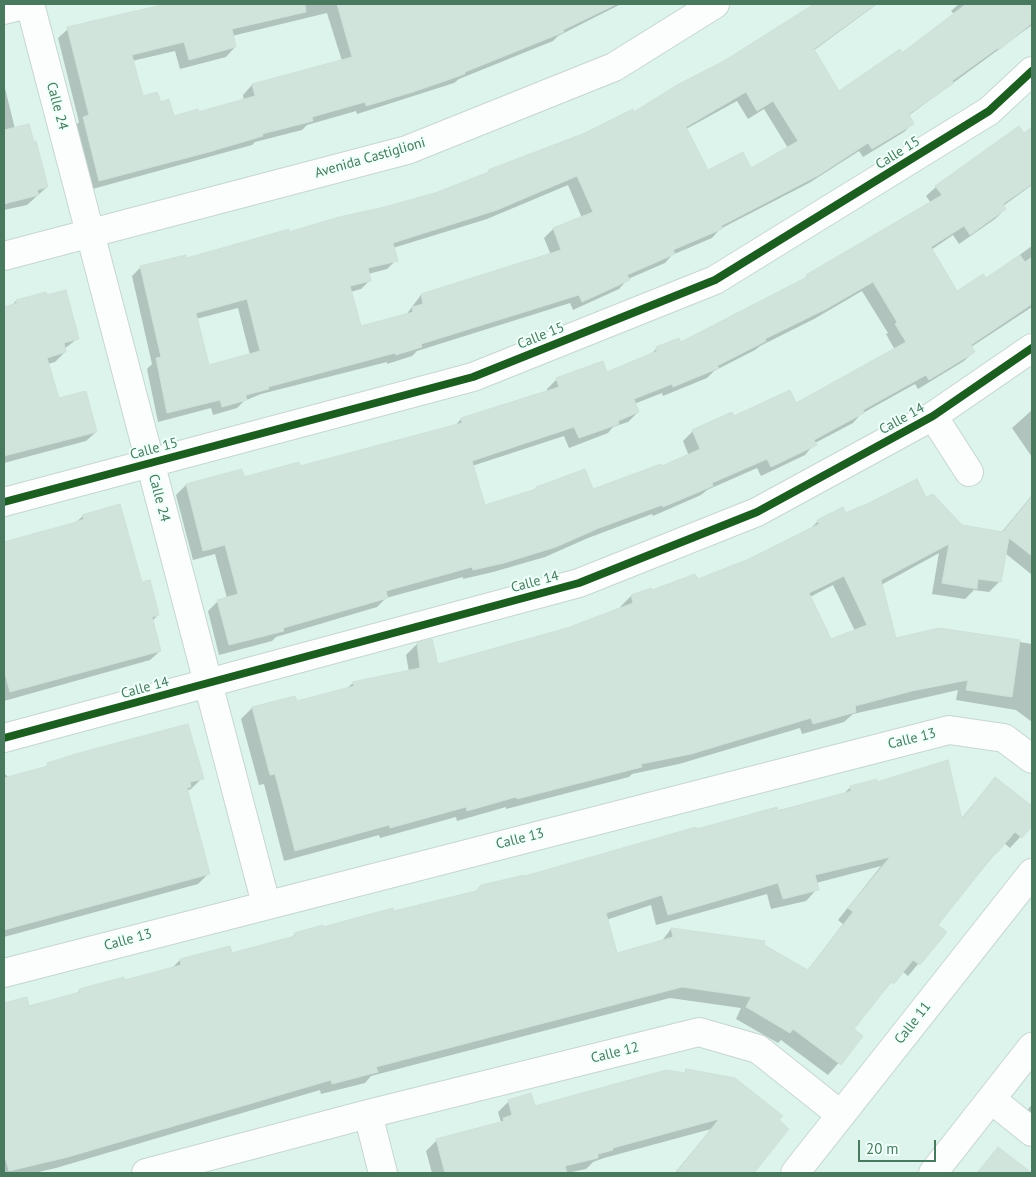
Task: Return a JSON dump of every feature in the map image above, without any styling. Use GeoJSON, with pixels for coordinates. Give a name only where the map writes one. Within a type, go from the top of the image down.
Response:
{"type":"FeatureCollection","features":[{"type":"Feature","properties":{"kind":"street"},"geometry":{"type":"LineString","coordinates":[[4,10],[30,4]]}},
{"type":"Feature","properties":{"kind":"street","name":"Calle 24"},"geometry":{"type":"LineString","coordinates":[[30,4],[266,904]]}},
{"type":"Feature","properties":{"kind":"street","name":"Avenida Castiglioni"},"geometry":{"type":"LineString","coordinates":[[4,256],[407,150],[614,67],[715,4]]}},
{"type":"Feature","properties":{"kind":"street","name":"Calle 15"},"geometry":{"type":"LineString","coordinates":[[4,502],[473,377],[715,280],[989,111],[1032,71]]}},
{"type":"Feature","properties":{"kind":"street","name":"Calle 14"},"geometry":{"type":"LineString","coordinates":[[4,738],[208,685],[579,583],[757,512],[933,416],[1032,348]]}},
{"type":"Feature","properties":{"kind":"street","name":"Calle 14"},"geometry":{"type":"LineString","coordinates":[[933,416],[968,472]]}},
{"type":"Feature","properties":{"kind":"street","name":"Calle 13"},"geometry":{"type":"LineString","coordinates":[[4,973],[266,904],[949,730],[1004,738],[1032,758]]}},
{"type":"Feature","properties":{"kind":"street","name":"Calle 11"},"geometry":{"type":"LineString","coordinates":[[795,1173],[1032,872]]}},
{"type":"Feature","properties":{"kind":"street","name":"Calle 12"},"geometry":{"type":"LineString","coordinates":[[146,1173],[368,1114],[699,1032],[758,1049],[841,1115]]}},
{"type":"Feature","properties":{"kind":"street"},"geometry":{"type":"LineString","coordinates":[[933,1173],[1032,1047]]}},
{"type":"Feature","properties":{"kind":"street"},"geometry":{"type":"LineString","coordinates":[[991,1100],[1032,1132]]}},
{"type":"Feature","properties":{"kind":"street"},"geometry":{"type":"LineString","coordinates":[[368,1114],[383,1173]]}},
{"type":"Feature","properties":{"kind":"shaded area"},"geometry":{"type":"Polygon","coordinates":[[[4,4],[1032,4],[1032,1173],[4,1173],[4,4]]]}},
{"type":"Feature","properties":{"kind":"building"},"geometry":{"type":"Polygon","coordinates":[[[166,4],[305,4],[306,12],[232,29],[236,47],[189,60],[184,42],[132,55],[143,96],[157,92],[161,102],[169,99],[174,116],[198,109],[198,112],[255,96],[252,84],[352,57],[337,4],[617,4],[563,30],[564,32],[465,72],[465,74],[413,92],[366,106],[365,102],[312,117],[313,121],[262,134],[263,136],[209,152],[99,181],[83,117],[89,115],[67,27],[166,4]]]}},
{"type":"Feature","properties":{"kind":"building"},"geometry":{"type":"Polygon","coordinates":[[[814,4],[876,4],[814,49],[839,91],[900,49],[902,53],[966,4],[1032,4],[1032,23],[999,50],[998,48],[952,81],[954,83],[909,114],[914,124],[872,149],[868,143],[819,175],[721,226],[722,229],[673,250],[675,254],[627,275],[630,280],[582,302],[579,295],[421,344],[422,347],[396,355],[395,353],[268,387],[269,389],[246,395],[247,400],[222,407],[220,400],[167,413],[156,358],[161,357],[140,266],[186,255],[187,258],[289,229],[289,232],[339,217],[435,193],[489,172],[488,170],[585,133],[633,109],[634,112],[677,85],[724,61],[814,4]],[[746,92],[686,127],[708,170],[743,152],[751,168],[798,141],[773,101],[757,111],[746,92]],[[577,176],[497,210],[393,243],[398,261],[368,268],[371,281],[350,286],[361,326],[413,312],[412,307],[423,304],[421,294],[561,250],[553,228],[593,212],[577,176]],[[247,299],[196,313],[209,365],[260,351],[247,299]]]}},
{"type":"Feature","properties":{"kind":"building"},"geometry":{"type":"Polygon","coordinates":[[[29,124],[34,142],[36,141],[48,187],[37,190],[39,195],[4,204],[4,130],[29,124]]]}},
{"type":"Feature","properties":{"kind":"building"},"geometry":{"type":"Polygon","coordinates":[[[1019,126],[1024,133],[1032,127],[1032,184],[1003,204],[1006,209],[970,235],[964,226],[931,247],[957,291],[983,274],[986,278],[1020,255],[1025,262],[1032,257],[1032,304],[971,345],[975,352],[929,380],[926,375],[863,410],[864,413],[814,440],[817,445],[771,467],[767,459],[712,483],[713,486],[663,507],[662,505],[599,528],[556,547],[504,563],[473,570],[472,567],[386,591],[388,598],[283,628],[284,631],[229,645],[217,600],[238,594],[225,545],[203,551],[186,484],[242,469],[244,477],[299,462],[300,466],[462,423],[461,418],[559,387],[556,378],[603,361],[607,372],[657,351],[656,347],[679,338],[681,342],[807,277],[806,275],[942,195],[935,186],[1019,126]],[[873,282],[826,309],[765,339],[766,341],[717,366],[719,368],[673,387],[672,384],[634,399],[639,412],[618,421],[619,424],[579,438],[574,427],[472,461],[485,505],[536,489],[536,487],[585,469],[593,489],[661,464],[662,466],[700,449],[692,430],[732,412],[734,416],[790,390],[796,403],[906,342],[895,324],[897,322],[873,282]]]}},
{"type":"Feature","properties":{"kind":"building"},"geometry":{"type":"Polygon","coordinates":[[[66,290],[79,339],[64,343],[66,352],[47,358],[59,398],[86,391],[97,432],[4,456],[4,307],[17,303],[16,300],[46,292],[47,295],[66,290]]]}},
{"type":"Feature","properties":{"kind":"building"},"geometry":{"type":"Polygon","coordinates":[[[917,479],[926,497],[933,494],[962,525],[1003,532],[1032,496],[1032,556],[1009,538],[1001,582],[978,579],[977,589],[942,583],[949,544],[881,580],[896,638],[939,628],[1020,640],[1012,697],[966,690],[968,680],[912,691],[855,706],[856,712],[813,724],[811,718],[691,754],[641,764],[642,767],[517,799],[516,797],[467,811],[466,807],[390,828],[389,825],[295,851],[275,774],[270,775],[252,707],[295,696],[297,701],[354,686],[352,682],[420,668],[417,643],[432,639],[438,664],[567,628],[633,603],[631,595],[651,588],[652,590],[695,574],[698,579],[749,559],[819,524],[817,520],[843,507],[846,513],[917,479]],[[844,576],[809,593],[831,639],[867,625],[844,576]]]}},
{"type":"Feature","properties":{"kind":"building"},"geometry":{"type":"Polygon","coordinates":[[[120,504],[142,582],[150,580],[159,615],[152,617],[161,651],[10,692],[4,670],[4,542],[73,523],[84,519],[82,515],[120,504]]]}},
{"type":"Feature","properties":{"kind":"building"},"geometry":{"type":"Polygon","coordinates":[[[188,724],[204,779],[190,782],[191,787],[187,788],[210,874],[4,930],[4,778],[48,766],[47,763],[79,753],[188,724]]]}},
{"type":"Feature","properties":{"kind":"building"},"geometry":{"type":"Polygon","coordinates":[[[948,760],[962,819],[995,777],[1032,806],[1032,826],[1022,838],[1015,832],[995,853],[938,925],[947,932],[920,965],[913,960],[894,984],[891,982],[854,1029],[863,1036],[841,1065],[793,1029],[790,1033],[746,1007],[751,997],[682,987],[376,1067],[378,1072],[332,1084],[331,1080],[68,1157],[9,1171],[4,1153],[4,1003],[27,997],[29,1006],[80,992],[79,989],[124,977],[125,980],[181,965],[180,959],[230,946],[232,953],[295,936],[294,933],[323,925],[323,927],[393,908],[394,911],[476,891],[481,885],[525,876],[696,827],[697,829],[777,807],[778,811],[851,791],[850,786],[877,779],[877,782],[948,760]],[[890,857],[815,875],[819,890],[783,899],[778,883],[668,915],[662,895],[606,913],[617,953],[673,937],[671,928],[765,941],[764,945],[808,970],[853,912],[848,908],[890,857]]]}},
{"type":"Feature","properties":{"kind":"building"},"geometry":{"type":"Polygon","coordinates":[[[686,1069],[735,1078],[783,1116],[779,1120],[789,1129],[754,1173],[676,1173],[719,1119],[613,1148],[613,1150],[598,1154],[598,1158],[565,1166],[567,1173],[445,1173],[436,1139],[504,1121],[503,1118],[512,1115],[508,1100],[531,1093],[535,1106],[666,1070],[685,1073],[686,1069]]]}},
{"type":"Feature","properties":{"kind":"building"},"geometry":{"type":"Polygon","coordinates":[[[998,1147],[1032,1173],[977,1173],[998,1147]]]}},
{"type":"Feature","properties":{"kind":"cycle path"},"geometry":{"type":"LineString","coordinates":[[4,502],[473,377],[715,280],[989,111],[1032,71]]}},
{"type":"Feature","properties":{"kind":"cycle path"},"geometry":{"type":"LineString","coordinates":[[4,738],[579,583],[757,512],[933,416],[1032,348]]}}]}
